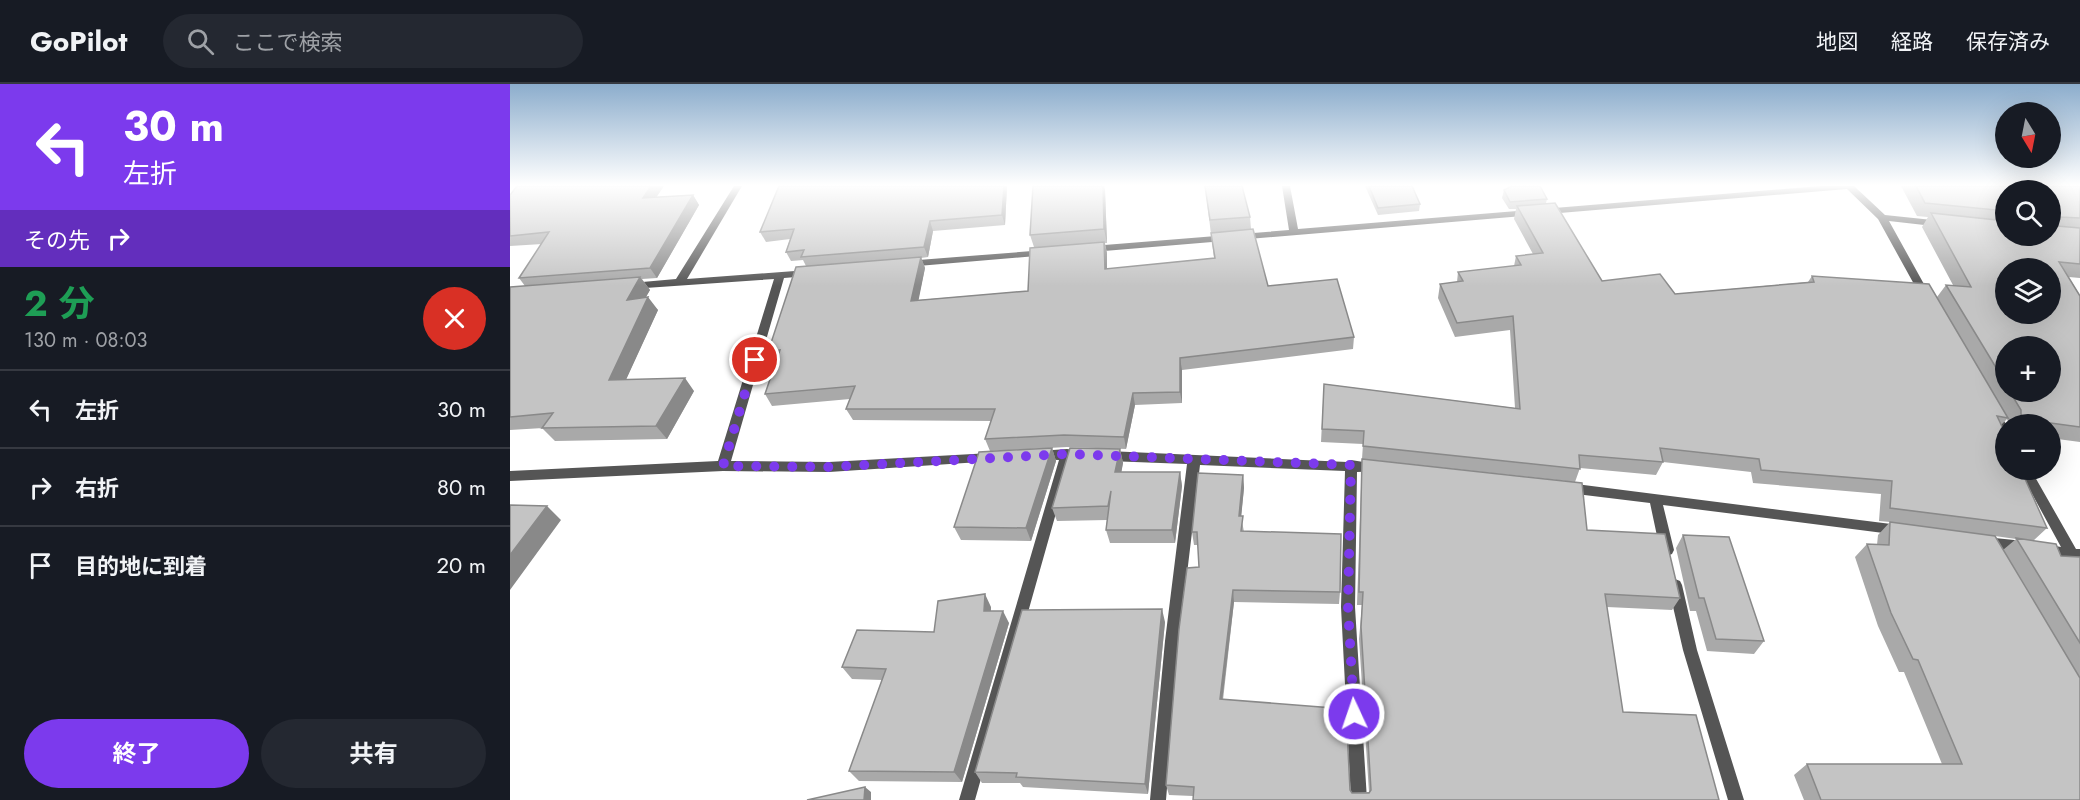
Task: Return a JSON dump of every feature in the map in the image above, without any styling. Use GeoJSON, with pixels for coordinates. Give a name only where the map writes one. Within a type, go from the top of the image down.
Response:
{"type":"FeatureCollection","features":[{"type":"Feature","properties":{"kind":"street"},"geometry":{"type":"LineString","coordinates":[[679,283],[718,219]]}},
{"type":"Feature","properties":{"kind":"street"},"geometry":{"type":"LineString","coordinates":[[1292,219],[1294,232]]}},
{"type":"Feature","properties":{"kind":"street"},"geometry":{"type":"LineString","coordinates":[[1079,250],[1446,219]]}},
{"type":"Feature","properties":{"kind":"street"},"geometry":{"type":"LineString","coordinates":[[1883,219],[1933,310]]}},
{"type":"Feature","properties":{"kind":"street"},"geometry":{"type":"LineString","coordinates":[[1896,219],[1950,225]]}},
{"type":"Feature","properties":{"kind":"street"},"geometry":{"type":"LineString","coordinates":[[900,265],[1055,252]]}},
{"type":"Feature","properties":{"kind":"street"},"geometry":{"type":"LineString","coordinates":[[623,287],[816,272]]}},
{"type":"Feature","properties":{"kind":"street"},"geometry":{"type":"LineString","coordinates":[[723,466],[780,275]]}},
{"type":"Feature","properties":{"kind":"street"},"geometry":{"type":"LineString","coordinates":[[1989,405],[1995,415]]}},
{"type":"Feature","properties":{"kind":"street"},"geometry":{"type":"LineString","coordinates":[[967,800],[1067,454]]}},
{"type":"Feature","properties":{"kind":"street"},"geometry":{"type":"LineString","coordinates":[[1031,456],[1067,454],[1351,465],[1396,470]]}},
{"type":"Feature","properties":{"kind":"street"},"geometry":{"type":"LineString","coordinates":[[510,476],[723,466],[829,467],[1007,457]]}},
{"type":"Feature","properties":{"kind":"street"},"geometry":{"type":"LineString","coordinates":[[1158,800],[1172,641],[1194,460]]}},
{"type":"Feature","properties":{"kind":"street"},"geometry":{"type":"LineString","coordinates":[[1351,465],[1348,607],[1359,800]]}},
{"type":"Feature","properties":{"kind":"street"},"geometry":{"type":"LineString","coordinates":[[2031,480],[2076,554]]}},
{"type":"Feature","properties":{"kind":"street"},"geometry":{"type":"LineString","coordinates":[[1553,486],[1917,532]]}},
{"type":"Feature","properties":{"kind":"street"},"geometry":{"type":"LineString","coordinates":[[1655,498],[1690,650],[1736,800]]}},
{"type":"Feature","properties":{"kind":"street"},"geometry":{"type":"LineString","coordinates":[[1998,562],[1980,541],[2076,554]]}},
{"type":"Feature","properties":{"kind":"building"},"geometry":{"type":"Polygon","coordinates":[[[510,219],[679,219],[650,268],[519,278],[549,232],[510,236],[510,219]]]}},
{"type":"Feature","properties":{"kind":"building"},"geometry":{"type":"Polygon","coordinates":[[[765,219],[949,219],[930,221],[924,247],[801,257],[804,250],[786,252],[794,229],[760,232],[765,219]]]}},
{"type":"Feature","properties":{"kind":"building"},"geometry":{"type":"Polygon","coordinates":[[[1031,219],[1104,219],[1104,229],[1030,235],[1031,219]]]}},
{"type":"Feature","properties":{"kind":"building"},"geometry":{"type":"Polygon","coordinates":[[[1524,219],[1565,219],[1602,281],[1660,274],[1675,294],[1814,282],[1812,276],[1929,284],[1995,396],[1995,402],[1999,402],[2006,414],[1995,414],[1995,480],[2025,480],[2047,528],[1890,508],[1892,481],[1761,470],[1759,459],[1660,448],[1663,462],[1579,455],[1580,469],[1363,446],[1364,431],[1322,429],[1324,384],[1520,409],[1513,316],[1457,323],[1440,284],[1463,281],[1458,272],[1521,265],[1516,256],[1543,253],[1524,219]]]}},
{"type":"Feature","properties":{"kind":"building"},"geometry":{"type":"Polygon","coordinates":[[[1934,219],[1995,220],[1995,246],[2061,246],[2061,226],[2080,228],[2080,264],[2061,262],[2061,258],[1995,258],[1995,324],[2061,324],[2061,265],[2080,296],[2080,427],[2061,424],[2061,414],[2021,414],[2016,402],[2061,402],[2061,336],[1995,336],[1995,366],[1946,285],[1971,287],[1934,219]]]}},
{"type":"Feature","properties":{"kind":"building"},"geometry":{"type":"Polygon","coordinates":[[[1253,229],[1268,286],[1337,279],[1354,337],[1180,358],[1180,392],[1133,393],[1124,437],[1064,435],[985,439],[995,409],[846,409],[855,386],[765,394],[780,350],[768,352],[796,267],[921,257],[911,301],[1028,291],[1030,248],[1104,242],[1105,269],[1215,258],[1211,233],[1253,229]]]}},
{"type":"Feature","properties":{"kind":"building"},"geometry":{"type":"Polygon","coordinates":[[[640,277],[627,300],[648,297],[609,380],[685,378],[656,426],[542,428],[553,413],[510,417],[510,287],[640,277]]]}},
{"type":"Feature","properties":{"kind":"building"},"geometry":{"type":"Polygon","coordinates":[[[1052,448],[1026,528],[954,527],[979,452],[1052,448]]]}},
{"type":"Feature","properties":{"kind":"building"},"geometry":{"type":"Polygon","coordinates":[[[1070,448],[1120,449],[1115,472],[1180,472],[1172,530],[1106,530],[1111,491],[1108,506],[1052,508],[1070,448]]]}},
{"type":"Feature","properties":{"kind":"building"},"geometry":{"type":"Polygon","coordinates":[[[1362,459],[1582,483],[1587,530],[1665,534],[1680,598],[1605,594],[1623,712],[1696,715],[1719,800],[1193,800],[1194,787],[1166,785],[1179,629],[1187,568],[1199,567],[1197,532],[1192,532],[1198,473],[1243,475],[1239,516],[1243,516],[1241,531],[1341,534],[1340,592],[1233,590],[1220,699],[1346,709],[1350,790],[1352,793],[1369,793],[1371,790],[1361,627],[1363,592],[1359,592],[1362,459]]]}},
{"type":"Feature","properties":{"kind":"building"},"geometry":{"type":"Polygon","coordinates":[[[510,505],[547,506],[510,555],[510,505]]]}},
{"type":"Feature","properties":{"kind":"building"},"geometry":{"type":"Polygon","coordinates":[[[1890,522],[1995,536],[2080,678],[2080,800],[1821,800],[1807,764],[1962,764],[1918,660],[1913,659],[1891,613],[1867,544],[1889,545],[1890,522]]]}},
{"type":"Feature","properties":{"kind":"building"},"geometry":{"type":"Polygon","coordinates":[[[1683,535],[1729,537],[1764,641],[1716,639],[1704,598],[1699,598],[1683,535]]]}},
{"type":"Feature","properties":{"kind":"building"},"geometry":{"type":"Polygon","coordinates":[[[2016,538],[2056,544],[2061,556],[2080,557],[2080,643],[2016,538]]]}},
{"type":"Feature","properties":{"kind":"building"},"geometry":{"type":"Polygon","coordinates":[[[985,594],[984,611],[1003,611],[954,772],[849,771],[886,669],[842,667],[857,630],[934,632],[938,601],[985,594]]]}},
{"type":"Feature","properties":{"kind":"building"},"geometry":{"type":"Polygon","coordinates":[[[1162,609],[1145,784],[1016,777],[1017,773],[975,772],[1022,610],[1162,609]]]}},
{"type":"Feature","properties":{"kind":"building"},"geometry":{"type":"Polygon","coordinates":[[[865,787],[864,800],[807,800],[865,787]]]}},
{"type":"Feature","properties":{"kind":"route"},"geometry":{"type":"LineString","coordinates":[[755,360],[723,466],[829,467],[1067,454],[1351,465],[1348,607],[1354,714]]}}]}
